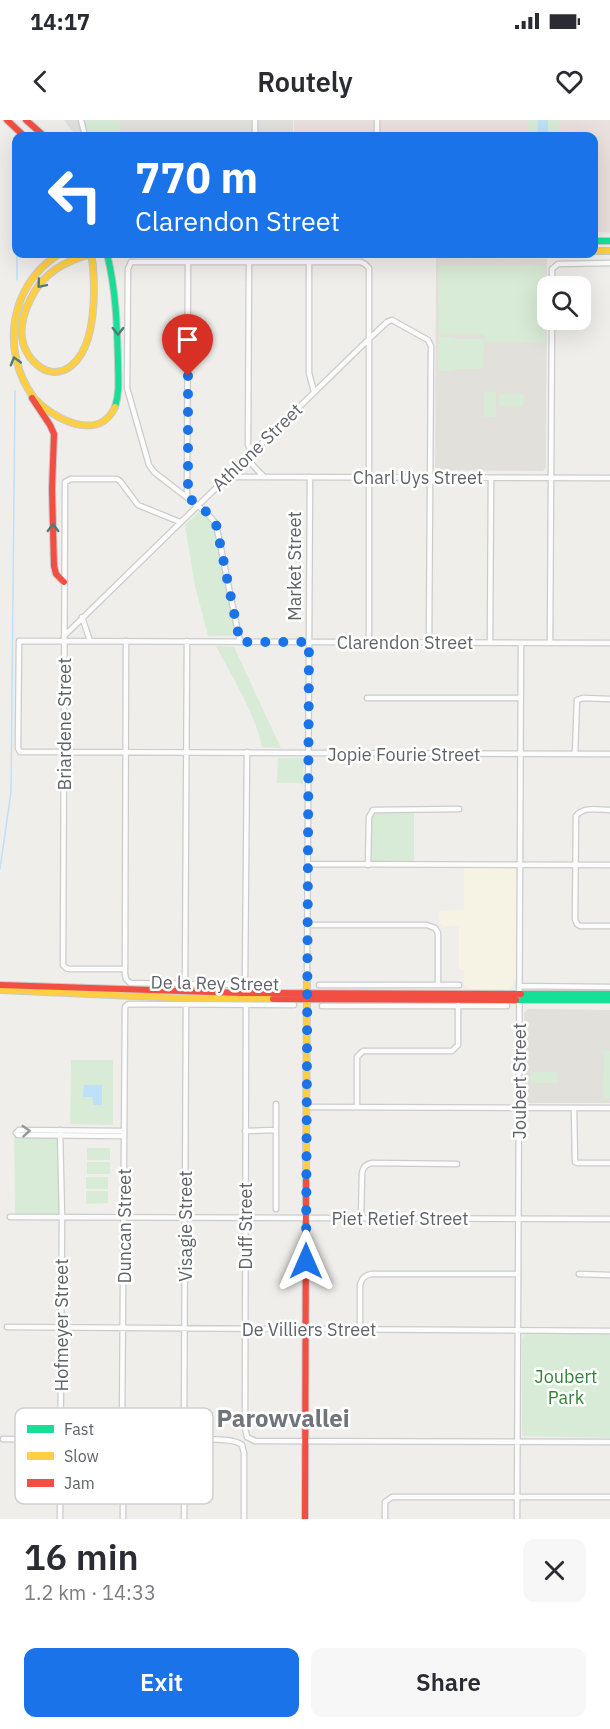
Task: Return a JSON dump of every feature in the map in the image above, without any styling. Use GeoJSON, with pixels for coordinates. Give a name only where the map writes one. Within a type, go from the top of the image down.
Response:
{"type":"FeatureCollection","features":[{"type":"Feature","properties":{"kind":"main road"},"geometry":{"type":"LineString","coordinates":[[26,120],[40,132]]}},
{"type":"Feature","properties":{"kind":"main road"},"geometry":{"type":"LineString","coordinates":[[53,258],[45,263],[28,282],[16,305],[12,321],[12,352],[18,370],[36,400],[57,415],[83,426],[96,426],[102,423],[114,411],[118,394],[118,324],[108,258]]}},
{"type":"Feature","properties":{"kind":"main road"},"geometry":{"type":"LineString","coordinates":[[77,258],[48,275],[41,282],[28,303],[22,326],[23,341],[32,360],[41,368],[52,372],[72,365],[86,344],[93,304],[92,258]]}},
{"type":"Feature","properties":{"kind":"main road"},"geometry":{"type":"LineString","coordinates":[[30,391],[34,403],[54,434],[52,482],[54,566],[56,574],[64,582]]}},
{"type":"Feature","properties":{"kind":"main road","name":"Market Street"},"geometry":{"type":"LineString","coordinates":[[305,1519],[307,981]]}},
{"type":"Feature","properties":{"kind":"main road","name":"De la Rey Street"},"geometry":{"type":"LineString","coordinates":[[0,985],[307,996],[610,1000]]}},
{"type":"Feature","properties":{"kind":"main road","name":"De la Rey Street"},"geometry":{"type":"LineString","coordinates":[[0,990],[200,999],[307,996]]}},
{"type":"Feature","properties":{"kind":"main road","name":"De la Rey Street"},"geometry":{"type":"LineString","coordinates":[[519,997],[610,994]]}},
{"type":"Feature","properties":{"kind":"street"},"geometry":{"type":"LineString","coordinates":[[240,642],[216,524],[210,515],[155,474],[150,467],[128,392],[127,291],[129,264],[134,261],[364,263],[368,266],[370,272],[369,642]]}},
{"type":"Feature","properties":{"kind":"street"},"geometry":{"type":"LineString","coordinates":[[188,262],[188,497]]}},
{"type":"Feature","properties":{"kind":"street"},"geometry":{"type":"LineString","coordinates":[[249,262],[248,444],[251,453]]}},
{"type":"Feature","properties":{"kind":"street"},"geometry":{"type":"LineString","coordinates":[[309,262],[309,373],[314,392]]}},
{"type":"Feature","properties":{"kind":"street"},"geometry":{"type":"LineString","coordinates":[[552,276],[552,269],[558,264],[610,263]]}},
{"type":"Feature","properties":{"kind":"street","name":"Athlone Street"},"geometry":{"type":"LineString","coordinates":[[64,638],[82,617],[197,505],[370,338],[392,320],[428,340],[431,346],[430,477]]}},
{"type":"Feature","properties":{"kind":"street"},"geometry":{"type":"LineString","coordinates":[[550,643],[552,330]]}},
{"type":"Feature","properties":{"kind":"street"},"geometry":{"type":"LineString","coordinates":[[246,458],[264,477]]}},
{"type":"Feature","properties":{"kind":"street","name":"Charl Uys Street"},"geometry":{"type":"LineString","coordinates":[[226,477],[610,478]]}},
{"type":"Feature","properties":{"kind":"street","name":"Market Street"},"geometry":{"type":"LineString","coordinates":[[307,981],[310,477]]}},
{"type":"Feature","properties":{"kind":"street"},"geometry":{"type":"LineString","coordinates":[[429,642],[430,477]]}},
{"type":"Feature","properties":{"kind":"street"},"geometry":{"type":"LineString","coordinates":[[490,643],[491,478]]}},
{"type":"Feature","properties":{"kind":"street","name":"Briardene Street"},"geometry":{"type":"LineString","coordinates":[[64,967],[66,481],[71,479],[117,479],[138,506],[180,522]]}},
{"type":"Feature","properties":{"kind":"street"},"geometry":{"type":"LineString","coordinates":[[82,617],[90,641]]}},
{"type":"Feature","properties":{"kind":"street","name":"Clarendon Street"},"geometry":{"type":"LineString","coordinates":[[18,751],[19,641],[64,638],[90,641],[610,643]]}},
{"type":"Feature","properties":{"kind":"street"},"geometry":{"type":"LineString","coordinates":[[125,969],[126,641]]}},
{"type":"Feature","properties":{"kind":"street"},"geometry":{"type":"LineString","coordinates":[[185,985],[187,641]]}},
{"type":"Feature","properties":{"kind":"street","name":"Joubert Street"},"geometry":{"type":"LineString","coordinates":[[517,1519],[520,643]]}},
{"type":"Feature","properties":{"kind":"street"},"geometry":{"type":"LineString","coordinates":[[367,698],[520,698]]}},
{"type":"Feature","properties":{"kind":"street"},"geometry":{"type":"LineString","coordinates":[[575,754],[577,700],[583,698],[610,699]]}},
{"type":"Feature","properties":{"kind":"street","name":"Jopie Fourie Street"},"geometry":{"type":"LineString","coordinates":[[18,751],[610,754]]}},
{"type":"Feature","properties":{"kind":"street","name":"De la Rey Street"},"geometry":{"type":"LineString","coordinates":[[64,967],[69,969],[125,969],[126,979],[132,984],[242,985],[246,981],[247,752]]}},
{"type":"Feature","properties":{"kind":"street"},"geometry":{"type":"LineString","coordinates":[[368,865],[369,817],[373,810],[459,809]]}},
{"type":"Feature","properties":{"kind":"street"},"geometry":{"type":"LineString","coordinates":[[610,810],[583,810],[577,813],[575,865],[576,922],[582,926],[610,926]]}},
{"type":"Feature","properties":{"kind":"street"},"geometry":{"type":"LineString","coordinates":[[308,864],[610,865]]}},
{"type":"Feature","properties":{"kind":"street"},"geometry":{"type":"LineString","coordinates":[[308,925],[432,926],[438,933],[438,985]]}},
{"type":"Feature","properties":{"kind":"street"},"geometry":{"type":"LineString","coordinates":[[320,985],[459,985]]}},
{"type":"Feature","properties":{"kind":"street"},"geometry":{"type":"LineString","coordinates":[[519,986],[610,987]]}},
{"type":"Feature","properties":{"kind":"street","name":"Visagie Street"},"geometry":{"type":"LineString","coordinates":[[184,1408],[186,1004]]}},
{"type":"Feature","properties":{"kind":"street","name":"De la Rey Street"},"geometry":{"type":"LineString","coordinates":[[126,1005],[294,1005]]}},
{"type":"Feature","properties":{"kind":"street","name":"Duncan Street"},"geometry":{"type":"LineString","coordinates":[[123,1408],[126,1005]]}},
{"type":"Feature","properties":{"kind":"street","name":"Duff Street"},"geometry":{"type":"LineString","coordinates":[[246,1005],[244,1431],[247,1437],[255,1441],[306,1440]]}},
{"type":"Feature","properties":{"kind":"street"},"geometry":{"type":"LineString","coordinates":[[357,1107],[357,1057],[360,1053],[363,1051],[452,1051],[458,1045],[458,1005]]}},
{"type":"Feature","properties":{"kind":"street"},"geometry":{"type":"LineString","coordinates":[[322,1006],[507,1006]]}},
{"type":"Feature","properties":{"kind":"street"},"geometry":{"type":"LineString","coordinates":[[276,1104],[276,1209]]}},
{"type":"Feature","properties":{"kind":"street"},"geometry":{"type":"LineString","coordinates":[[307,1107],[610,1108]]}},
{"type":"Feature","properties":{"kind":"street"},"geometry":{"type":"LineString","coordinates":[[574,1108],[575,1162],[610,1163]]}},
{"type":"Feature","properties":{"kind":"street"},"geometry":{"type":"LineString","coordinates":[[60,1133],[19,1130],[16,1132],[18,1135],[124,1133]]}},
{"type":"Feature","properties":{"kind":"street"},"geometry":{"type":"LineString","coordinates":[[245,1131],[275,1130]]}},
{"type":"Feature","properties":{"kind":"street","name":"Hofmeyer Street"},"geometry":{"type":"LineString","coordinates":[[60,1133],[61,1408]]}},
{"type":"Feature","properties":{"kind":"street"},"geometry":{"type":"LineString","coordinates":[[361,1218],[362,1173],[367,1164],[457,1164]]}},
{"type":"Feature","properties":{"kind":"street","name":"Piet Retief Street"},"geometry":{"type":"LineString","coordinates":[[10,1217],[610,1219]]}},
{"type":"Feature","properties":{"kind":"street"},"geometry":{"type":"LineString","coordinates":[[360,1329],[360,1285],[365,1276],[371,1274],[518,1275]]}},
{"type":"Feature","properties":{"kind":"street"},"geometry":{"type":"LineString","coordinates":[[579,1274],[610,1275]]}},
{"type":"Feature","properties":{"kind":"street","name":"De Villiers Street"},"geometry":{"type":"LineString","coordinates":[[7,1327],[610,1331]]}},
{"type":"Feature","properties":{"kind":"street"},"geometry":{"type":"LineString","coordinates":[[3,1439],[15,1439]]}},
{"type":"Feature","properties":{"kind":"street"},"geometry":{"type":"LineString","coordinates":[[213,1440],[235,1440],[241,1443],[244,1450],[244,1519]]}},
{"type":"Feature","properties":{"kind":"street"},"geometry":{"type":"LineString","coordinates":[[306,1440],[610,1442]]}},
{"type":"Feature","properties":{"kind":"street"},"geometry":{"type":"LineString","coordinates":[[385,1519],[385,1502],[392,1497],[610,1497]]}},
{"type":"Feature","properties":{"kind":"street","name":"Hofmeyer Street"},"geometry":{"type":"LineString","coordinates":[[60,1504],[60,1519]]}},
{"type":"Feature","properties":{"kind":"street"},"geometry":{"type":"LineString","coordinates":[[184,1504],[184,1519]]}},
{"type":"Feature","properties":{"kind":"shaded area"},"geometry":{"type":"Polygon","coordinates":[[[64,120],[293,120],[293,132],[73,132],[64,120]]]}},
{"type":"Feature","properties":{"kind":"shaded area"},"geometry":{"type":"Polygon","coordinates":[[[294,120],[610,120],[610,233],[598,232],[598,132],[294,132],[294,120]]]}},
{"type":"Feature","properties":{"kind":"shaded area"},"geometry":{"type":"Polygon","coordinates":[[[436,258],[547,259],[547,276],[537,276],[537,330],[547,330],[546,467],[543,471],[439,470],[435,467],[436,258]]]}},
{"type":"Feature","properties":{"kind":"shaded area"},"geometry":{"type":"Polygon","coordinates":[[[464,868],[514,868],[517,872],[516,980],[509,989],[472,989],[464,985],[464,970],[459,969],[459,926],[443,926],[439,922],[438,911],[464,910],[464,868]]]}},
{"type":"Feature","properties":{"kind":"shaded area"},"geometry":{"type":"Polygon","coordinates":[[[528,1009],[610,1010],[610,1103],[527,1103],[524,1100],[524,1013],[528,1009]]]}},
{"type":"Feature","properties":{"kind":"green space"},"geometry":{"type":"Polygon","coordinates":[[[84,120],[120,120],[120,132],[87,132],[84,120]]]}},
{"type":"Feature","properties":{"kind":"green space"},"geometry":{"type":"Polygon","coordinates":[[[528,120],[560,120],[559,132],[528,132],[528,120]]]}},
{"type":"Feature","properties":{"kind":"green space"},"geometry":{"type":"Polygon","coordinates":[[[439,266],[545,266],[545,276],[537,276],[537,330],[545,330],[545,342],[485,342],[485,334],[439,334],[439,266]]]}},
{"type":"Feature","properties":{"kind":"green space"},"geometry":{"type":"Polygon","coordinates":[[[439,337],[484,339],[483,369],[439,371],[439,337]]]}},
{"type":"Feature","properties":{"kind":"green space"},"geometry":{"type":"Polygon","coordinates":[[[484,392],[496,392],[496,417],[484,417],[484,392]]]}},
{"type":"Feature","properties":{"kind":"green space"},"geometry":{"type":"Polygon","coordinates":[[[499,394],[524,394],[523,406],[499,406],[499,394]]]}},
{"type":"Feature","properties":{"kind":"green space"},"geometry":{"type":"Polygon","coordinates":[[[199,512],[206,515],[214,527],[236,636],[208,636],[195,586],[185,525],[199,512]]]}},
{"type":"Feature","properties":{"kind":"green space"},"geometry":{"type":"Polygon","coordinates":[[[216,646],[234,647],[281,748],[262,747],[248,708],[216,646]]]}},
{"type":"Feature","properties":{"kind":"green space"},"geometry":{"type":"Polygon","coordinates":[[[278,758],[304,759],[303,785],[277,783],[278,758]]]}},
{"type":"Feature","properties":{"kind":"green space"},"geometry":{"type":"Polygon","coordinates":[[[377,811],[414,812],[414,861],[372,861],[371,818],[377,811]]]}},
{"type":"Feature","properties":{"kind":"green space"},"geometry":{"type":"Polygon","coordinates":[[[604,1051],[610,1051],[610,1098],[603,1098],[604,1051]]]}},
{"type":"Feature","properties":{"kind":"green space"},"geometry":{"type":"Polygon","coordinates":[[[71,1060],[113,1060],[113,1125],[70,1124],[71,1060]]]}},
{"type":"Feature","properties":{"kind":"green space"},"geometry":{"type":"Polygon","coordinates":[[[531,1072],[557,1072],[557,1083],[531,1083],[531,1072]]]}},
{"type":"Feature","properties":{"kind":"green space"},"geometry":{"type":"Polygon","coordinates":[[[14,1137],[55,1137],[58,1139],[59,1215],[15,1215],[14,1137]]]}},
{"type":"Feature","properties":{"kind":"green space"},"geometry":{"type":"Polygon","coordinates":[[[87,1148],[110,1148],[110,1160],[87,1160],[87,1148]]]}},
{"type":"Feature","properties":{"kind":"green space"},"geometry":{"type":"Polygon","coordinates":[[[87,1162],[110,1162],[110,1174],[87,1174],[87,1162]]]}},
{"type":"Feature","properties":{"kind":"green space"},"geometry":{"type":"Polygon","coordinates":[[[86,1177],[108,1177],[108,1189],[86,1189],[86,1177]]]}},
{"type":"Feature","properties":{"kind":"green space"},"geometry":{"type":"Polygon","coordinates":[[[86,1191],[108,1191],[108,1203],[86,1204],[86,1191]]]}},
{"type":"Feature","properties":{"kind":"green space","name":"Joubert Park"},"geometry":{"type":"Polygon","coordinates":[[[525,1333],[610,1334],[610,1438],[522,1436],[522,1339],[525,1333]]]}},
{"type":"Feature","properties":{"kind":"water"},"geometry":{"type":"Polygon","coordinates":[[[538,120],[548,120],[548,132],[537,132],[538,120]]]}},
{"type":"Feature","properties":{"kind":"water"},"geometry":{"type":"Polygon","coordinates":[[[84,1085],[102,1085],[102,1105],[93,1105],[93,1097],[83,1097],[84,1085]]]}},
{"type":"Feature","properties":{"kind":"waterway"},"geometry":{"type":"LineString","coordinates":[[17,258],[17,280]]}},
{"type":"Feature","properties":{"kind":"waterway"},"geometry":{"type":"LineString","coordinates":[[0,869],[11,792],[15,391]]}},
{"type":"Feature","properties":{"kind":"traffic: fast"},"geometry":{"type":"LineString","coordinates":[[598,241],[610,241]]}},
{"type":"Feature","properties":{"kind":"traffic: fast"},"geometry":{"type":"LineString","coordinates":[[108,258],[116,321],[118,396],[115,407]]}},
{"type":"Feature","properties":{"kind":"traffic: fast"},"geometry":{"type":"LineString","coordinates":[[521,994],[610,994]]}},
{"type":"Feature","properties":{"kind":"traffic: fast"},"geometry":{"type":"LineString","coordinates":[[516,1000],[610,1000]]}},
{"type":"Feature","properties":{"kind":"traffic: slow"},"geometry":{"type":"LineString","coordinates":[[598,251],[610,251]]}},
{"type":"Feature","properties":{"kind":"traffic: slow"},"geometry":{"type":"LineString","coordinates":[[54,258],[42,267],[29,283],[20,301],[15,320],[14,340],[23,380],[42,406],[64,420],[76,424],[87,426],[98,424],[108,418],[115,407]]}},
{"type":"Feature","properties":{"kind":"traffic: slow"},"geometry":{"type":"LineString","coordinates":[[79,258],[64,264],[42,281],[27,307],[22,338],[28,354],[39,367],[54,372],[63,371],[79,357],[85,346],[94,305],[93,266]]}},
{"type":"Feature","properties":{"kind":"traffic: slow"},"geometry":{"type":"LineString","coordinates":[[92,258],[93,266]]}},
{"type":"Feature","properties":{"kind":"traffic: slow"},"geometry":{"type":"LineString","coordinates":[[306,1180],[307,981]]}},
{"type":"Feature","properties":{"kind":"traffic: slow"},"geometry":{"type":"LineString","coordinates":[[0,990],[200,999],[273,999]]}},
{"type":"Feature","properties":{"kind":"traffic: jam"},"geometry":{"type":"LineString","coordinates":[[7,120],[20,132]]}},
{"type":"Feature","properties":{"kind":"traffic: jam"},"geometry":{"type":"LineString","coordinates":[[26,120],[40,132]]}},
{"type":"Feature","properties":{"kind":"traffic: jam"},"geometry":{"type":"LineString","coordinates":[[32,398],[54,434],[52,489],[54,566],[56,574],[64,582]]}},
{"type":"Feature","properties":{"kind":"traffic: jam"},"geometry":{"type":"LineString","coordinates":[[0,985],[242,993],[521,994]]}},
{"type":"Feature","properties":{"kind":"traffic: jam"},"geometry":{"type":"LineString","coordinates":[[273,999],[516,1000]]}},
{"type":"Feature","properties":{"kind":"traffic: jam"},"geometry":{"type":"LineString","coordinates":[[305,1519],[306,1180]]}},
{"type":"Feature","properties":{"kind":"district","name":"Parowvallei"},"geometry":{"type":"Point","coordinates":[283,1418]}},
{"type":"Feature","properties":{"kind":"route"},"geometry":{"type":"LineString","coordinates":[[188,376],[188,497],[210,515],[216,524],[240,642],[309,642],[306,1261]]}}]}
